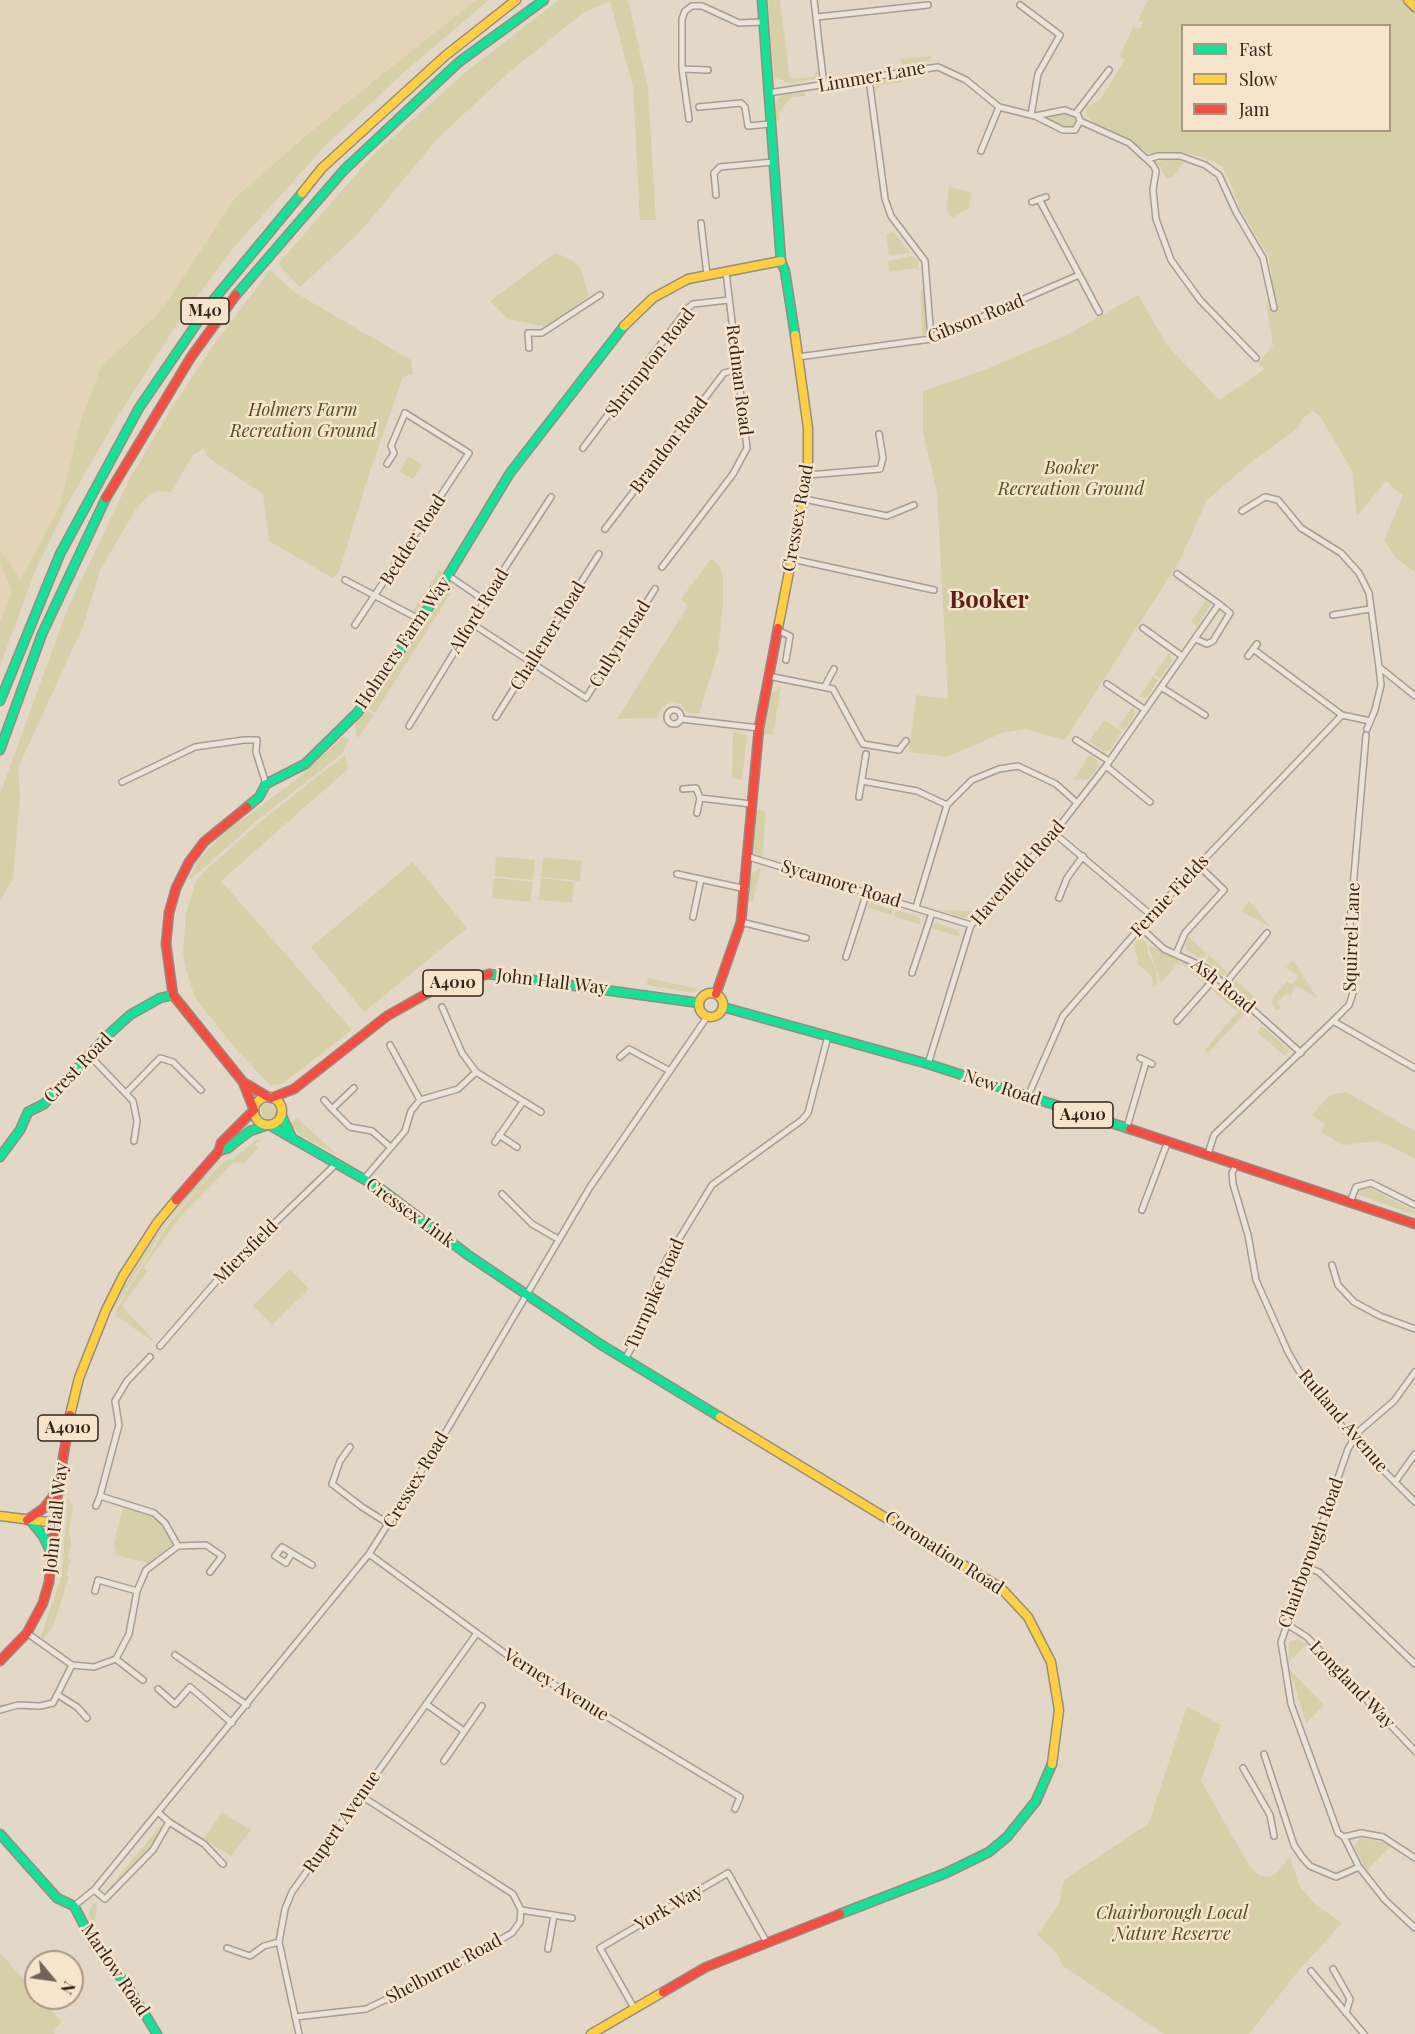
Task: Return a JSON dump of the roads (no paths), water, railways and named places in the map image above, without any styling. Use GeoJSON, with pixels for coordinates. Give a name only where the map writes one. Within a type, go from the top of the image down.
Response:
{"type":"FeatureCollection","features":[{"type":"Feature","properties":{"kind":"main road","name":"M40"},"geometry":{"type":"LineString","coordinates":[[0,701],[60,554],[95,487],[139,408],[210,304],[322,168],[445,56],[516,0]]}},
{"type":"Feature","properties":{"kind":"main road","name":"M40"},"geometry":{"type":"LineString","coordinates":[[0,750],[42,634],[72,568],[109,492],[191,357],[239,291],[344,170],[459,62],[544,0]]}},
{"type":"Feature","properties":{"kind":"main road","name":"Cressex Road"},"geometry":{"type":"LineString","coordinates":[[716,994],[741,922],[749,857],[751,804],[759,728],[808,475],[809,435],[785,271],[781,261],[762,0]]}},
{"type":"Feature","properties":{"kind":"main road"},"geometry":{"type":"LineString","coordinates":[[1408,0],[1415,7]]}},
{"type":"Feature","properties":{"kind":"main road","name":"Holmers Farm Way"},"geometry":{"type":"LineString","coordinates":[[172,995],[166,944],[169,910],[176,888],[189,862],[204,842],[260,797],[266,784],[305,764],[358,712],[421,620],[510,473],[628,320],[653,298],[688,279],[781,261]]}},
{"type":"Feature","properties":{"kind":"main road","name":"John Hall Way"},"geometry":{"type":"LineString","coordinates":[[270,1097],[294,1089],[387,1016],[442,985],[494,973],[699,1003]]}},
{"type":"Feature","properties":{"kind":"main road"},"geometry":{"type":"LineString","coordinates":[[706,994],[716,994],[724,1002],[719,1015],[707,1017],[701,1013],[699,1003],[706,994]]}},
{"type":"Feature","properties":{"kind":"main road"},"geometry":{"type":"LineString","coordinates":[[172,995],[243,1082],[256,1119],[269,1125]]}},
{"type":"Feature","properties":{"kind":"main road","name":"Crest Road"},"geometry":{"type":"LineString","coordinates":[[0,1157],[20,1130],[28,1112],[44,1104],[130,1015],[160,998],[172,995]]}},
{"type":"Feature","properties":{"kind":"main road","name":"New Road"},"geometry":{"type":"LineString","coordinates":[[723,1007],[928,1064],[1351,1200],[1415,1224]]}},
{"type":"Feature","properties":{"kind":"main road"},"geometry":{"type":"LineString","coordinates":[[243,1082],[278,1102],[291,1136]]}},
{"type":"Feature","properties":{"kind":"main road","name":"John Hall Way"},"geometry":{"type":"LineString","coordinates":[[281,1114],[294,1089]]}},
{"type":"Feature","properties":{"kind":"main road","name":"A4010"},"geometry":{"type":"LineString","coordinates":[[254,1110],[260,1099],[270,1097]]}},
{"type":"Feature","properties":{"kind":"main road","name":"John Hall Way"},"geometry":{"type":"LineString","coordinates":[[219,1151],[221,1143],[254,1110]]}},
{"type":"Feature","properties":{"kind":"main road","name":"A4010"},"geometry":{"type":"LineString","coordinates":[[269,1125],[277,1122],[281,1114]]}},
{"type":"Feature","properties":{"kind":"main road","name":"John Hall Way"},"geometry":{"type":"LineString","coordinates":[[0,1661],[27,1634],[43,1603],[53,1558],[58,1489],[69,1417],[79,1378],[106,1310],[123,1276],[157,1223],[219,1151],[250,1131],[269,1125]]}},
{"type":"Feature","properties":{"kind":"main road","name":"Cressex Link"},"geometry":{"type":"LineString","coordinates":[[269,1125],[364,1179],[527,1294]]}},
{"type":"Feature","properties":{"kind":"main road","name":"Coronation Road"},"geometry":{"type":"LineString","coordinates":[[527,1294],[625,1359],[1001,1588],[1028,1617],[1040,1637],[1057,1686],[1059,1734],[1054,1759],[1036,1801],[1007,1837],[989,1852],[954,1870],[706,1967],[591,2034]]}},
{"type":"Feature","properties":{"kind":"main road"},"geometry":{"type":"LineString","coordinates":[[29,1520],[48,1503],[58,1489]]}},
{"type":"Feature","properties":{"kind":"main road"},"geometry":{"type":"LineString","coordinates":[[0,1516],[56,1523]]}},
{"type":"Feature","properties":{"kind":"main road"},"geometry":{"type":"LineString","coordinates":[[29,1520],[43,1536],[53,1558]]}},
{"type":"Feature","properties":{"kind":"main road"},"geometry":{"type":"LineString","coordinates":[[0,1834],[57,1898],[74,1906]]}},
{"type":"Feature","properties":{"kind":"main road","name":"Marlow Road"},"geometry":{"type":"LineString","coordinates":[[74,1906],[93,1944],[127,1985],[157,2034]]}},
{"type":"Feature","properties":{"kind":"street"},"geometry":{"type":"LineString","coordinates":[[814,0],[824,86]]}},
{"type":"Feature","properties":{"kind":"street"},"geometry":{"type":"LineString","coordinates":[[689,119],[682,69],[684,14],[687,8],[701,3],[739,23],[763,22]]}},
{"type":"Feature","properties":{"kind":"street"},"geometry":{"type":"LineString","coordinates":[[817,18],[928,5]]}},
{"type":"Feature","properties":{"kind":"street"},"geometry":{"type":"LineString","coordinates":[[1020,5],[1059,35],[1038,74],[1033,115]]}},
{"type":"Feature","properties":{"kind":"street","name":"Limmer Lane"},"geometry":{"type":"LineString","coordinates":[[768,93],[869,79],[908,69],[938,67],[966,80],[999,107],[1033,115]]}},
{"type":"Feature","properties":{"kind":"street"},"geometry":{"type":"LineString","coordinates":[[682,69],[708,70]]}},
{"type":"Feature","properties":{"kind":"street"},"geometry":{"type":"LineString","coordinates":[[1076,112],[1091,97],[1109,70]]}},
{"type":"Feature","properties":{"kind":"street"},"geometry":{"type":"LineString","coordinates":[[869,79],[885,199],[891,216],[925,261],[931,339]]}},
{"type":"Feature","properties":{"kind":"street"},"geometry":{"type":"LineString","coordinates":[[699,107],[741,103],[745,107],[748,126],[770,124]]}},
{"type":"Feature","properties":{"kind":"street"},"geometry":{"type":"LineString","coordinates":[[981,151],[999,107]]}},
{"type":"Feature","properties":{"kind":"street"},"geometry":{"type":"LineString","coordinates":[[1033,115],[1065,110],[1076,112]]}},
{"type":"Feature","properties":{"kind":"street"},"geometry":{"type":"LineString","coordinates":[[1076,112],[1080,121],[1129,143],[1148,159],[1156,171],[1153,190],[1156,219],[1172,260],[1200,300],[1256,358]]}},
{"type":"Feature","properties":{"kind":"street"},"geometry":{"type":"LineString","coordinates":[[1033,115],[1063,130],[1075,129],[1080,121]]}},
{"type":"Feature","properties":{"kind":"street"},"geometry":{"type":"LineString","coordinates":[[1148,159],[1158,156],[1180,156],[1205,165],[1219,175],[1236,212],[1263,258],[1274,308]]}},
{"type":"Feature","properties":{"kind":"street"},"geometry":{"type":"LineString","coordinates":[[716,195],[714,173],[720,167],[773,162]]}},
{"type":"Feature","properties":{"kind":"street"},"geometry":{"type":"LineString","coordinates":[[1046,197],[1035,200],[1099,312]]}},
{"type":"Feature","properties":{"kind":"street"},"geometry":{"type":"LineString","coordinates":[[701,223],[707,275]]}},
{"type":"Feature","properties":{"kind":"street","name":"Redman Road"},"geometry":{"type":"LineString","coordinates":[[662,567],[733,474],[747,448],[726,272]]}},
{"type":"Feature","properties":{"kind":"street","name":"Gibson Road"},"geometry":{"type":"LineString","coordinates":[[798,357],[931,339],[1078,275]]}},
{"type":"Feature","properties":{"kind":"street"},"geometry":{"type":"LineString","coordinates":[[529,348],[528,333],[542,333],[600,295]]}},
{"type":"Feature","properties":{"kind":"street","name":"Shrimpton Road"},"geometry":{"type":"LineString","coordinates":[[583,448],[688,308],[693,304],[729,300]]}},
{"type":"Feature","properties":{"kind":"street","name":"Brandon Road"},"geometry":{"type":"LineString","coordinates":[[604,529],[724,373],[739,369]]}},
{"type":"Feature","properties":{"kind":"street","name":"Bedder Road"},"geometry":{"type":"LineString","coordinates":[[355,625],[469,453],[402,411],[391,446],[394,453],[387,464]]}},
{"type":"Feature","properties":{"kind":"street"},"geometry":{"type":"LineString","coordinates":[[808,475],[880,469],[883,458],[879,434]]}},
{"type":"Feature","properties":{"kind":"street","name":"Alford Road"},"geometry":{"type":"LineString","coordinates":[[409,726],[469,628],[474,625],[484,600],[551,497]]}},
{"type":"Feature","properties":{"kind":"street","name":"Squirrel Lane"},"geometry":{"type":"LineString","coordinates":[[1208,1154],[1214,1135],[1349,1005],[1354,990],[1350,923],[1367,732],[1381,685],[1369,593],[1359,573],[1341,553],[1301,528],[1278,500],[1265,497],[1242,511]]}},
{"type":"Feature","properties":{"kind":"street"},"geometry":{"type":"LineString","coordinates":[[804,500],[888,516],[914,505]]}},
{"type":"Feature","properties":{"kind":"street","name":"Challener Road"},"geometry":{"type":"LineString","coordinates":[[496,717],[599,554]]}},
{"type":"Feature","properties":{"kind":"street"},"geometry":{"type":"LineString","coordinates":[[792,559],[934,590]]}},
{"type":"Feature","properties":{"kind":"street"},"geometry":{"type":"LineString","coordinates":[[1177,574],[1230,613],[1213,642],[1208,644],[1196,639]]}},
{"type":"Feature","properties":{"kind":"street"},"geometry":{"type":"LineString","coordinates":[[448,576],[484,600]]}},
{"type":"Feature","properties":{"kind":"street"},"geometry":{"type":"LineString","coordinates":[[345,580],[421,620]]}},
{"type":"Feature","properties":{"kind":"street","name":"Cullyn Road"},"geometry":{"type":"LineString","coordinates":[[530,664],[586,698],[655,590]]}},
{"type":"Feature","properties":{"kind":"street","name":"Havenfield Road"},"geometry":{"type":"LineString","coordinates":[[928,1064],[970,925],[1054,833],[1107,764],[1219,604]]}},
{"type":"Feature","properties":{"kind":"street"},"geometry":{"type":"LineString","coordinates":[[1333,615],[1370,609]]}},
{"type":"Feature","properties":{"kind":"street"},"geometry":{"type":"LineString","coordinates":[[474,625],[530,664]]}},
{"type":"Feature","properties":{"kind":"street"},"geometry":{"type":"LineString","coordinates":[[1143,628],[1182,656]]}},
{"type":"Feature","properties":{"kind":"street"},"geometry":{"type":"LineString","coordinates":[[777,630],[790,636],[786,660]]}},
{"type":"Feature","properties":{"kind":"street"},"geometry":{"type":"LineString","coordinates":[[1248,656],[1257,644]]}},
{"type":"Feature","properties":{"kind":"street"},"geometry":{"type":"LineString","coordinates":[[1253,650],[1342,715],[1370,721]]}},
{"type":"Feature","properties":{"kind":"street"},"geometry":{"type":"LineString","coordinates":[[1379,667],[1415,696]]}},
{"type":"Feature","properties":{"kind":"street"},"geometry":{"type":"LineString","coordinates":[[825,686],[834,669]]}},
{"type":"Feature","properties":{"kind":"street"},"geometry":{"type":"LineString","coordinates":[[768,676],[825,686],[837,695],[863,744],[898,750],[906,741]]}},
{"type":"Feature","properties":{"kind":"street"},"geometry":{"type":"LineString","coordinates":[[1107,684],[1144,709]]}},
{"type":"Feature","properties":{"kind":"street"},"geometry":{"type":"LineString","coordinates":[[1161,687],[1205,715]]}},
{"type":"Feature","properties":{"kind":"street","name":"Fernie Fields"},"geometry":{"type":"LineString","coordinates":[[1028,1096],[1063,1016],[1151,915],[1342,715]]}},
{"type":"Feature","properties":{"kind":"street"},"geometry":{"type":"LineString","coordinates":[[681,719],[759,728]]}},
{"type":"Feature","properties":{"kind":"street"},"geometry":{"type":"LineString","coordinates":[[122,782],[195,747],[231,740],[256,740],[256,752],[266,784]]}},
{"type":"Feature","properties":{"kind":"street"},"geometry":{"type":"LineString","coordinates":[[1076,740],[1150,802]]}},
{"type":"Feature","properties":{"kind":"street"},"geometry":{"type":"LineString","coordinates":[[859,797],[866,754]]}},
{"type":"Feature","properties":{"kind":"street"},"geometry":{"type":"LineString","coordinates":[[916,907],[947,805],[972,780],[999,769],[1018,766],[1056,784],[1076,802]]}},
{"type":"Feature","properties":{"kind":"street"},"geometry":{"type":"LineString","coordinates":[[862,781],[917,791],[947,805]]}},
{"type":"Feature","properties":{"kind":"street"},"geometry":{"type":"LineString","coordinates":[[683,789],[696,788],[700,798],[697,813]]}},
{"type":"Feature","properties":{"kind":"street"},"geometry":{"type":"LineString","coordinates":[[700,798],[751,804]]}},
{"type":"Feature","properties":{"kind":"street"},"geometry":{"type":"LineString","coordinates":[[1054,833],[1151,915]]}},
{"type":"Feature","properties":{"kind":"street"},"geometry":{"type":"LineString","coordinates":[[1059,898],[1067,878],[1083,856]]}},
{"type":"Feature","properties":{"kind":"street","name":"Sycamore Road"},"geometry":{"type":"LineString","coordinates":[[749,857],[970,925]]}},
{"type":"Feature","properties":{"kind":"street"},"geometry":{"type":"LineString","coordinates":[[1176,954],[1185,933],[1224,890],[1198,865]]}},
{"type":"Feature","properties":{"kind":"street"},"geometry":{"type":"LineString","coordinates":[[677,874],[746,889]]}},
{"type":"Feature","properties":{"kind":"street"},"geometry":{"type":"LineString","coordinates":[[693,917],[701,879]]}},
{"type":"Feature","properties":{"kind":"street"},"geometry":{"type":"LineString","coordinates":[[846,957],[867,892]]}},
{"type":"Feature","properties":{"kind":"street"},"geometry":{"type":"LineString","coordinates":[[912,973],[932,913]]}},
{"type":"Feature","properties":{"kind":"street"},"geometry":{"type":"LineString","coordinates":[[741,922],[806,938]]}},
{"type":"Feature","properties":{"kind":"street","name":"Ash Road"},"geometry":{"type":"LineString","coordinates":[[1140,927],[1164,948],[1206,968],[1301,1053]]}},
{"type":"Feature","properties":{"kind":"street"},"geometry":{"type":"LineString","coordinates":[[1224,985],[1267,933]]}},
{"type":"Feature","properties":{"kind":"street"},"geometry":{"type":"LineString","coordinates":[[1177,1021],[1216,977]]}},
{"type":"Feature","properties":{"kind":"street"},"geometry":{"type":"LineString","coordinates":[[442,1007],[462,1053],[476,1072],[522,1103],[541,1112]]}},
{"type":"Feature","properties":{"kind":"street","name":"Cressex Road"},"geometry":{"type":"LineString","coordinates":[[74,1906],[94,1890],[369,1554],[558,1239],[707,1017]]}},
{"type":"Feature","properties":{"kind":"street"},"geometry":{"type":"LineString","coordinates":[[1333,1021],[1415,1068]]}},
{"type":"Feature","properties":{"kind":"street","name":"Turnpike Road"},"geometry":{"type":"LineString","coordinates":[[625,1359],[645,1325],[658,1277],[712,1185],[802,1120],[808,1113],[828,1036]]}},
{"type":"Feature","properties":{"kind":"street"},"geometry":{"type":"LineString","coordinates":[[390,1045],[420,1100]]}},
{"type":"Feature","properties":{"kind":"street"},"geometry":{"type":"LineString","coordinates":[[620,1057],[629,1048],[670,1071]]}},
{"type":"Feature","properties":{"kind":"street"},"geometry":{"type":"LineString","coordinates":[[90,1056],[127,1092],[135,1107],[137,1121],[134,1141]]}},
{"type":"Feature","properties":{"kind":"street"},"geometry":{"type":"LineString","coordinates":[[127,1092],[160,1058],[173,1062],[201,1090]]}},
{"type":"Feature","properties":{"kind":"street"},"geometry":{"type":"LineString","coordinates":[[1126,1129],[1146,1061]]}},
{"type":"Feature","properties":{"kind":"street"},"geometry":{"type":"LineString","coordinates":[[364,1179],[389,1146],[405,1131],[411,1111],[420,1100],[431,1095],[450,1093],[476,1072]]}},
{"type":"Feature","properties":{"kind":"street"},"geometry":{"type":"LineString","coordinates":[[332,1109],[354,1088]]}},
{"type":"Feature","properties":{"kind":"street"},"geometry":{"type":"LineString","coordinates":[[324,1100],[350,1127],[372,1131],[389,1146]]}},
{"type":"Feature","properties":{"kind":"street"},"geometry":{"type":"LineString","coordinates":[[495,1142],[522,1103]]}},
{"type":"Feature","properties":{"kind":"street"},"geometry":{"type":"LineString","coordinates":[[499,1135],[517,1147]]}},
{"type":"Feature","properties":{"kind":"street"},"geometry":{"type":"LineString","coordinates":[[1142,1210],[1168,1141]]}},
{"type":"Feature","properties":{"kind":"street","name":"Miersfield"},"geometry":{"type":"LineString","coordinates":[[160,1346],[226,1270],[338,1163]]}},
{"type":"Feature","properties":{"kind":"street","name":"Rutland Avenue"},"geometry":{"type":"LineString","coordinates":[[1237,1163],[1232,1173],[1233,1184],[1248,1235],[1262,1297],[1303,1378],[1354,1441],[1415,1502]]}},
{"type":"Feature","properties":{"kind":"street"},"geometry":{"type":"LineString","coordinates":[[1351,1200],[1356,1187],[1371,1183],[1415,1205]]}},
{"type":"Feature","properties":{"kind":"street"},"geometry":{"type":"LineString","coordinates":[[502,1194],[532,1224],[558,1239]]}},
{"type":"Feature","properties":{"kind":"street"},"geometry":{"type":"LineString","coordinates":[[1332,1265],[1338,1285],[1354,1302],[1380,1316],[1415,1329]]}},
{"type":"Feature","properties":{"kind":"street"},"geometry":{"type":"LineString","coordinates":[[96,1506],[119,1425],[115,1401],[123,1387],[150,1357]]}},
{"type":"Feature","properties":{"kind":"street","name":"Chairborough Road"},"geometry":{"type":"LineString","coordinates":[[1415,1372],[1394,1401],[1358,1432],[1348,1449],[1285,1623],[1281,1654],[1291,1704],[1338,1833],[1344,1837],[1359,1867],[1385,1900],[1415,1928]]}},
{"type":"Feature","properties":{"kind":"street"},"geometry":{"type":"LineString","coordinates":[[332,1484],[340,1461],[350,1447]]}},
{"type":"Feature","properties":{"kind":"street"},"geometry":{"type":"LineString","coordinates":[[1395,1482],[1415,1454]]}},
{"type":"Feature","properties":{"kind":"street"},"geometry":{"type":"LineString","coordinates":[[325,1480],[389,1524]]}},
{"type":"Feature","properties":{"kind":"street"},"geometry":{"type":"LineString","coordinates":[[100,1496],[154,1513],[165,1522],[178,1546]]}},
{"type":"Feature","properties":{"kind":"street"},"geometry":{"type":"LineString","coordinates":[[27,1634],[72,1665],[94,1667],[116,1659],[129,1634],[137,1591],[146,1570],[178,1546],[206,1545],[222,1556],[210,1572]]}},
{"type":"Feature","properties":{"kind":"street"},"geometry":{"type":"LineString","coordinates":[[292,1553],[312,1565]]}},
{"type":"Feature","properties":{"kind":"street","name":"Verney Avenue"},"geometry":{"type":"LineString","coordinates":[[369,1554],[518,1664],[740,1797],[735,1809]]}},
{"type":"Feature","properties":{"kind":"street"},"geometry":{"type":"LineString","coordinates":[[1305,1567],[1319,1572],[1415,1664]]}},
{"type":"Feature","properties":{"kind":"street"},"geometry":{"type":"LineString","coordinates":[[95,1591],[98,1580],[137,1591]]}},
{"type":"Feature","properties":{"kind":"street","name":"Longland Way"},"geometry":{"type":"LineString","coordinates":[[1285,1623],[1307,1637],[1415,1751]]}},
{"type":"Feature","properties":{"kind":"street","name":"Rupert Avenue"},"geometry":{"type":"LineString","coordinates":[[299,2034],[279,1942],[285,1909],[292,1892],[477,1633]]}},
{"type":"Feature","properties":{"kind":"street"},"geometry":{"type":"LineString","coordinates":[[175,1655],[247,1705]]}},
{"type":"Feature","properties":{"kind":"street"},"geometry":{"type":"LineString","coordinates":[[116,1659],[143,1680]]}},
{"type":"Feature","properties":{"kind":"street"},"geometry":{"type":"LineString","coordinates":[[0,1710],[18,1705],[47,1705],[58,1695],[72,1665]]}},
{"type":"Feature","properties":{"kind":"street"},"geometry":{"type":"LineString","coordinates":[[158,1689],[175,1704],[190,1687],[232,1723]]}},
{"type":"Feature","properties":{"kind":"street"},"geometry":{"type":"LineString","coordinates":[[58,1695],[77,1707],[87,1718]]}},
{"type":"Feature","properties":{"kind":"street"},"geometry":{"type":"LineString","coordinates":[[426,1704],[464,1731]]}},
{"type":"Feature","properties":{"kind":"street"},"geometry":{"type":"LineString","coordinates":[[444,1761],[482,1706]]}},
{"type":"Feature","properties":{"kind":"street"},"geometry":{"type":"LineString","coordinates":[[1264,1754],[1294,1845],[1310,1866],[1336,1877],[1359,1867]]}},
{"type":"Feature","properties":{"kind":"street"},"geometry":{"type":"LineString","coordinates":[[1243,1768],[1270,1815],[1274,1836]]}},
{"type":"Feature","properties":{"kind":"street"},"geometry":{"type":"LineString","coordinates":[[360,1795],[513,1894],[522,1910],[572,1918]]}},
{"type":"Feature","properties":{"kind":"street"},"geometry":{"type":"LineString","coordinates":[[1270,1815],[1283,1809]]}},
{"type":"Feature","properties":{"kind":"street"},"geometry":{"type":"LineString","coordinates":[[158,1812],[169,1822],[204,1844],[223,1864]]}},
{"type":"Feature","properties":{"kind":"street"},"geometry":{"type":"LineString","coordinates":[[94,1890],[105,1899],[124,1882],[153,1850],[169,1822]]}},
{"type":"Feature","properties":{"kind":"street"},"geometry":{"type":"LineString","coordinates":[[1344,1837],[1361,1833],[1383,1837],[1415,1858]]}},
{"type":"Feature","properties":{"kind":"street","name":"York Way"},"geometry":{"type":"LineString","coordinates":[[634,2008],[600,1948],[728,1874],[767,1943]]}},
{"type":"Feature","properties":{"kind":"street","name":"Shelburne Road"},"geometry":{"type":"LineString","coordinates":[[295,2017],[366,2009],[396,1996],[512,1933],[520,1922],[522,1910]]}},
{"type":"Feature","properties":{"kind":"street"},"geometry":{"type":"LineString","coordinates":[[548,1949],[554,1915]]}},
{"type":"Feature","properties":{"kind":"street"},"geometry":{"type":"LineString","coordinates":[[227,1948],[250,1956],[264,1946],[279,1942]]}},
{"type":"Feature","properties":{"kind":"street"},"geometry":{"type":"LineString","coordinates":[[1333,1969],[1350,1999],[1346,2013]]}},
{"type":"Feature","properties":{"kind":"street"},"geometry":{"type":"LineString","coordinates":[[1311,1971],[1364,2034]]}},
{"type":"Feature","properties":{"kind":"district","name":"Booker"},"geometry":{"type":"Point","coordinates":[989,601]}},
{"type":"Feature","properties":{"kind":"park label","name":"Holmers Farm Recreation Ground"},"geometry":{"type":"Point","coordinates":[303,420]}},
{"type":"Feature","properties":{"kind":"park label","name":"Booker Recreation Ground"},"geometry":{"type":"Point","coordinates":[1071,478]}},
{"type":"Feature","properties":{"kind":"park label","name":"Chairborough Local Nature Reserve"},"geometry":{"type":"Point","coordinates":[1172,1923]}}]}
